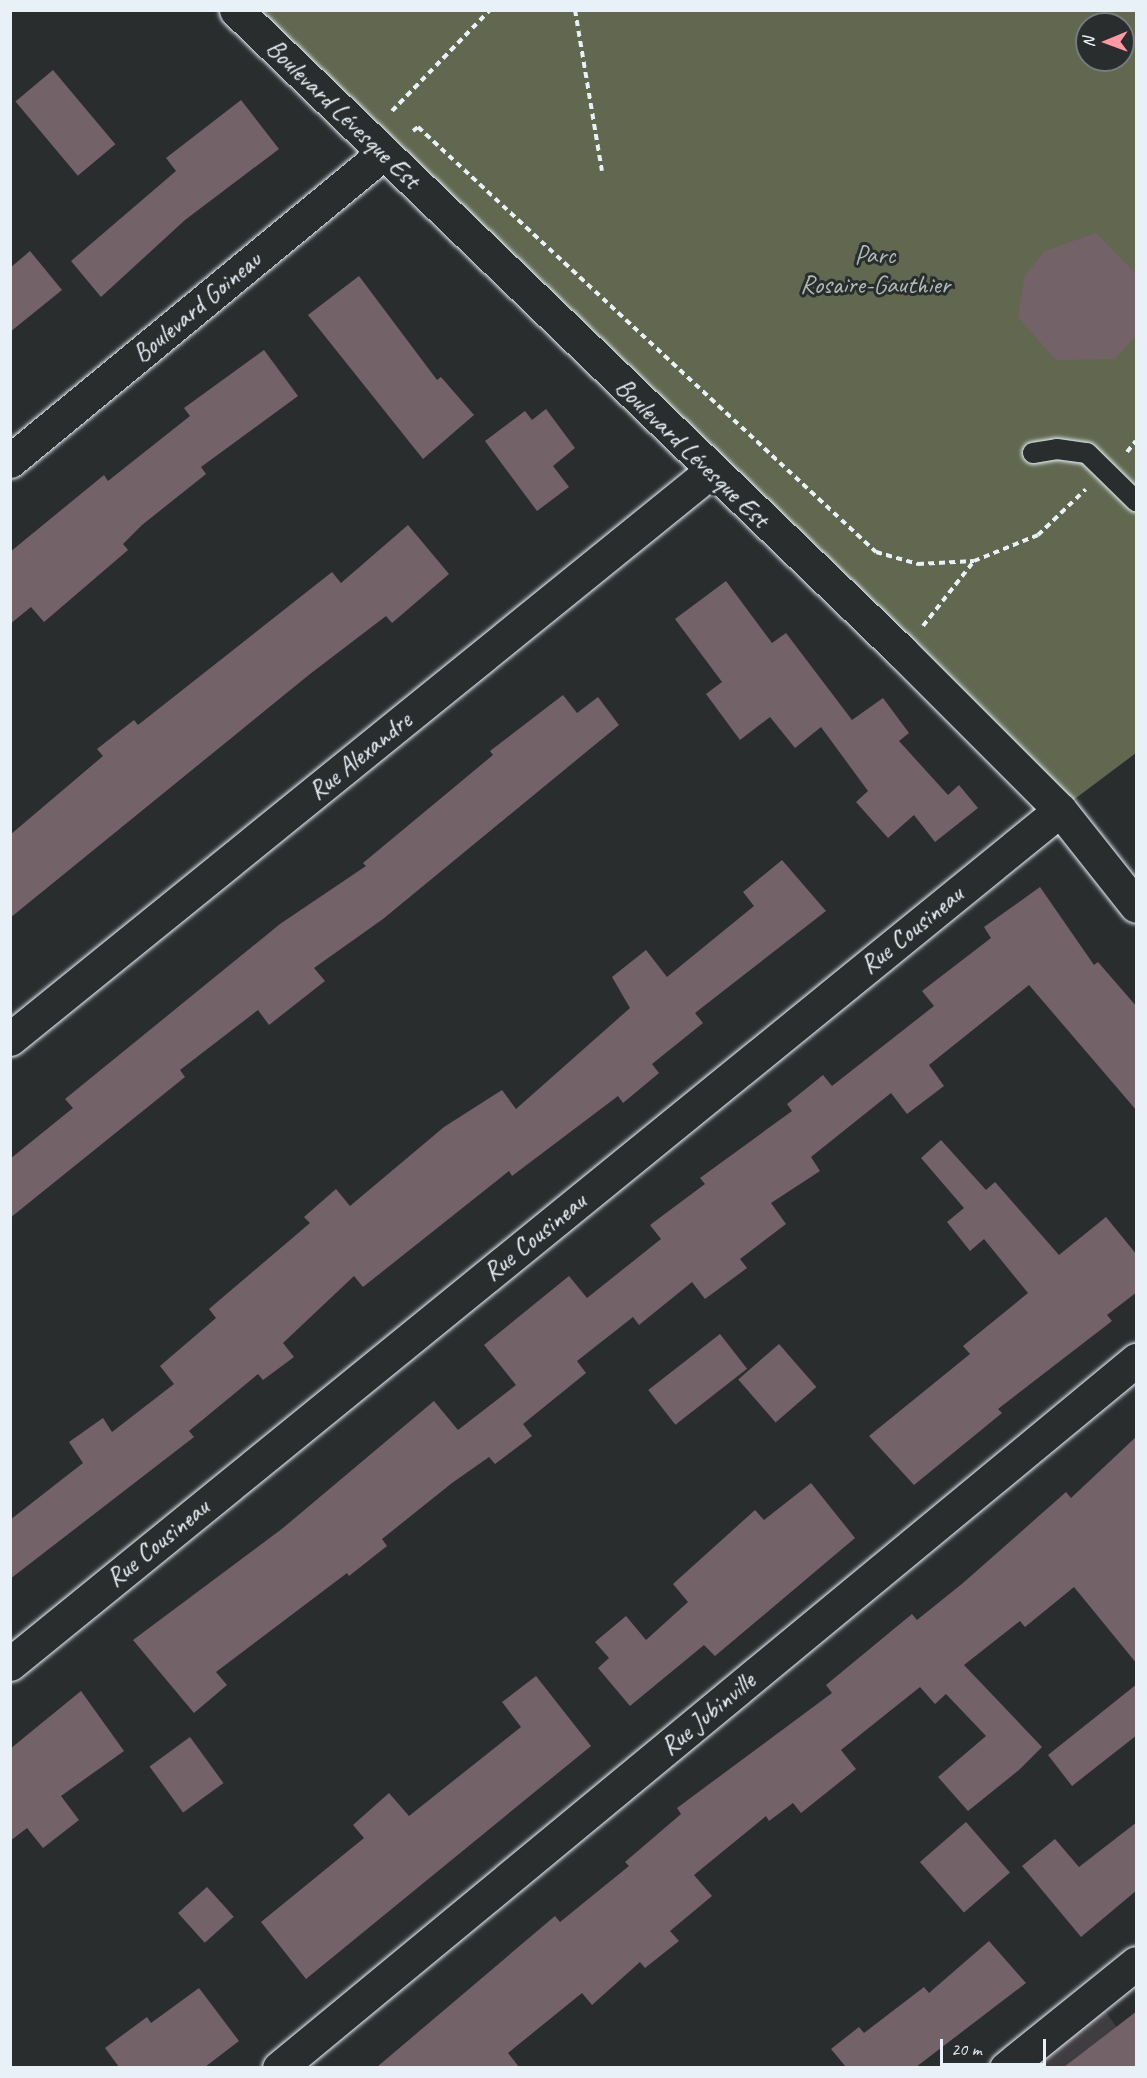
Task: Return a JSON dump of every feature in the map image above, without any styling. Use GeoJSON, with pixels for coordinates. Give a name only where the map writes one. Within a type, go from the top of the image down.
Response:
{"type":"FeatureCollection","features":[{"type":"Feature","properties":{"kind":"street","name":"Boulevard Lévesque Est"},"geometry":{"type":"LineString","coordinates":[[237,10],[710,472],[902,652],[1060,810],[1137,906]]}},
{"type":"Feature","properties":{"kind":"street","name":"Boulevard Goineau"},"geometry":{"type":"LineString","coordinates":[[10,461],[375,145]]}},
{"type":"Feature","properties":{"kind":"street","name":"Rue Alexandre"},"geometry":{"type":"LineString","coordinates":[[10,1039],[710,472]]}},
{"type":"Feature","properties":{"kind":"street","name":"Rue Cousineau"},"geometry":{"type":"LineString","coordinates":[[10,1664],[1060,810]]}},
{"type":"Feature","properties":{"kind":"street","name":"Rue Jubinville"},"geometry":{"type":"LineString","coordinates":[[279,2067],[1137,1360]]}},
{"type":"Feature","properties":{"kind":"street"},"geometry":{"type":"LineString","coordinates":[[1006,2067],[1137,1963]]}},
{"type":"Feature","properties":{"kind":"lane"},"geometry":{"type":"LineString","coordinates":[[1033,453],[1057,449],[1087,453],[1137,501]]}},
{"type":"Feature","properties":{"kind":"path"},"geometry":{"type":"LineString","coordinates":[[375,145],[490,10]]}},
{"type":"Feature","properties":{"kind":"path"},"geometry":{"type":"LineString","coordinates":[[575,10],[602,171]]}},
{"type":"Feature","properties":{"kind":"path"},"geometry":{"type":"LineString","coordinates":[[375,145],[418,126],[862,544],[918,564],[974,561],[1038,535],[1107,472],[1137,441]]}},
{"type":"Feature","properties":{"kind":"path"},"geometry":{"type":"LineString","coordinates":[[902,652],[974,561]]}},
{"type":"Feature","properties":{"kind":"shaded area"},"geometry":{"type":"Polygon","coordinates":[[[1095,1997],[1136,2054],[1136,2067],[1006,2068],[1095,1997]]]}},
{"type":"Feature","properties":{"kind":"green space","name":"Parc Rosaire-Gauthier"},"geometry":{"type":"Polygon","coordinates":[[[236,11],[1136,11],[1136,753],[1060,810],[236,11]]]}},
{"type":"Feature","properties":{"kind":"building"},"geometry":{"type":"Polygon","coordinates":[[[53,70],[115,144],[78,176],[15,101],[53,70]]]}},
{"type":"Feature","properties":{"kind":"building"},"geometry":{"type":"Polygon","coordinates":[[[241,100],[279,149],[185,220],[101,297],[71,261],[176,171],[166,158],[241,100]]]}},
{"type":"Feature","properties":{"kind":"building"},"geometry":{"type":"Polygon","coordinates":[[[1096,233],[1137,275],[1137,334],[1115,359],[1056,360],[1018,317],[1025,275],[1045,251],[1096,233]]]}},
{"type":"Feature","properties":{"kind":"building"},"geometry":{"type":"Polygon","coordinates":[[[30,251],[62,290],[10,332],[10,268],[30,251]]]}},
{"type":"Feature","properties":{"kind":"building"},"geometry":{"type":"Polygon","coordinates":[[[359,276],[437,380],[441,377],[474,415],[423,459],[308,315],[359,276]]]}},
{"type":"Feature","properties":{"kind":"building"},"geometry":{"type":"Polygon","coordinates":[[[264,350],[298,396],[201,467],[206,474],[142,525],[123,544],[128,550],[44,622],[31,607],[10,624],[10,552],[104,475],[108,481],[190,416],[184,408],[264,350]]]}},
{"type":"Feature","properties":{"kind":"building"},"geometry":{"type":"Polygon","coordinates":[[[546,409],[575,448],[553,466],[569,487],[537,511],[485,441],[525,411],[532,420],[546,409]]]}},
{"type":"Feature","properties":{"kind":"building"},"geometry":{"type":"Polygon","coordinates":[[[408,525],[449,574],[392,623],[386,616],[310,674],[10,918],[10,835],[103,756],[97,749],[134,720],[138,725],[332,572],[341,583],[408,525]]]}},
{"type":"Feature","properties":{"kind":"building"},"geometry":{"type":"Polygon","coordinates":[[[726,581],[772,643],[786,633],[852,720],[883,698],[909,733],[899,741],[948,795],[959,785],[978,808],[935,842],[914,815],[888,838],[856,802],[868,791],[821,727],[795,748],[770,717],[740,740],[706,694],[722,682],[675,619],[726,581]]]}},
{"type":"Feature","properties":{"kind":"building"},"geometry":{"type":"Polygon","coordinates":[[[563,695],[577,713],[598,697],[619,725],[383,919],[314,968],[325,981],[269,1025],[258,1010],[180,1070],[185,1077],[10,1218],[10,1159],[73,1108],[65,1099],[280,924],[366,866],[363,863],[493,755],[490,751],[563,695]]]}},
{"type":"Feature","properties":{"kind":"building"},"geometry":{"type":"Polygon","coordinates":[[[782,860],[826,911],[695,1013],[703,1023],[652,1064],[659,1073],[623,1103],[618,1096],[512,1176],[509,1171],[363,1287],[354,1276],[283,1343],[294,1357],[263,1380],[258,1374],[189,1431],[194,1437],[10,1579],[10,1520],[83,1463],[69,1442],[103,1418],[112,1432],[174,1384],[160,1366],[216,1318],[209,1309],[310,1223],[304,1217],[336,1189],[350,1206],[444,1127],[502,1090],[516,1109],[630,1008],[612,977],[646,950],[667,977],[754,906],[743,892],[782,860]]]}},
{"type":"Feature","properties":{"kind":"building"},"geometry":{"type":"Polygon","coordinates":[[[1040,887],[1094,965],[1098,962],[1137,1007],[1137,1111],[1029,985],[929,1065],[944,1086],[907,1114],[891,1093],[811,1157],[820,1171],[771,1203],[786,1224],[740,1259],[747,1268],[705,1299],[692,1282],[639,1325],[633,1317],[577,1361],[586,1373],[523,1424],[532,1436],[495,1464],[489,1457],[452,1483],[382,1539],[387,1546],[349,1576],[347,1573],[216,1672],[227,1685],[194,1713],[133,1640],[283,1528],[434,1401],[458,1430],[516,1385],[484,1345],[569,1276],[587,1298],[661,1239],[650,1225],[705,1184],[700,1178],[792,1111],[787,1104],[823,1075],[832,1086],[934,1006],[922,991],[991,938],[984,927],[1040,887]]]}},
{"type":"Feature","properties":{"kind":"building"},"geometry":{"type":"Polygon","coordinates":[[[941,1140],[986,1190],[995,1182],[1059,1255],[1106,1217],[1137,1255],[1137,1292],[1107,1315],[1112,1321],[998,1409],[1002,1413],[914,1485],[869,1436],[970,1354],[963,1346],[1028,1293],[984,1239],[970,1251],[947,1222],[964,1208],[921,1158],[941,1140]]]}},
{"type":"Feature","properties":{"kind":"building"},"geometry":{"type":"Polygon","coordinates":[[[720,1334],[747,1369],[675,1425],[648,1390],[720,1334]]]}},
{"type":"Feature","properties":{"kind":"building"},"geometry":{"type":"Polygon","coordinates":[[[779,1344],[816,1387],[776,1422],[738,1379],[779,1344]]]}},
{"type":"Feature","properties":{"kind":"building"},"geometry":{"type":"Polygon","coordinates":[[[1137,1436],[1137,1664],[1074,1587],[1025,1627],[1020,1621],[964,1665],[1042,1747],[1019,1770],[968,1811],[938,1777],[986,1736],[946,1694],[935,1704],[920,1687],[841,1750],[856,1769],[801,1813],[793,1803],[769,1821],[766,1816],[694,1875],[712,1896],[670,1931],[679,1941],[645,1968],[640,1962],[592,2005],[582,1993],[508,2053],[519,2067],[377,2067],[555,1916],[560,1922],[629,1866],[625,1862],[681,1814],[677,1808],[832,1693],[826,1685],[912,1614],[917,1620],[963,1583],[1066,1492],[1071,1498],[1137,1436]]]}},
{"type":"Feature","properties":{"kind":"building"},"geometry":{"type":"Polygon","coordinates":[[[811,1483],[855,1538],[715,1656],[704,1645],[630,1706],[598,1668],[609,1658],[595,1642],[626,1616],[646,1640],[688,1602],[673,1584],[755,1510],[764,1520],[811,1483]]]}},
{"type":"Feature","properties":{"kind":"building"},"geometry":{"type":"Polygon","coordinates":[[[536,1676],[591,1746],[306,1979],[261,1922],[364,1838],[353,1825],[389,1793],[409,1816],[521,1727],[502,1702],[536,1676]]]}},
{"type":"Feature","properties":{"kind":"building"},"geometry":{"type":"Polygon","coordinates":[[[1137,1684],[1137,1735],[1072,1786],[1048,1755],[1137,1684]]]}},
{"type":"Feature","properties":{"kind":"building"},"geometry":{"type":"Polygon","coordinates":[[[81,1691],[124,1751],[61,1796],[79,1820],[43,1848],[27,1828],[10,1841],[10,1749],[81,1691]]]}},
{"type":"Feature","properties":{"kind":"building"},"geometry":{"type":"Polygon","coordinates":[[[190,1737],[224,1783],[183,1813],[150,1766],[190,1737]]]}},
{"type":"Feature","properties":{"kind":"building"},"geometry":{"type":"Polygon","coordinates":[[[966,1822],[1010,1873],[964,1913],[920,1862],[966,1822]]]}},
{"type":"Feature","properties":{"kind":"building"},"geometry":{"type":"Polygon","coordinates":[[[1137,1822],[1137,1890],[1081,1937],[1022,1866],[1055,1839],[1079,1867],[1137,1822]]]}},
{"type":"Feature","properties":{"kind":"building"},"geometry":{"type":"Polygon","coordinates":[[[207,1887],[234,1917],[205,1943],[178,1913],[207,1887]]]}},
{"type":"Feature","properties":{"kind":"building"},"geometry":{"type":"Polygon","coordinates":[[[989,1941],[1026,1983],[916,2067],[846,2067],[831,2049],[859,2027],[864,2033],[924,1987],[929,1993],[989,1941]]]}},
{"type":"Feature","properties":{"kind":"building"},"geometry":{"type":"Polygon","coordinates":[[[199,1988],[239,2041],[205,2067],[119,2067],[105,2048],[147,2017],[151,2023],[199,1988]]]}},
{"type":"Feature","properties":{"kind":"building"},"geometry":{"type":"Polygon","coordinates":[[[1137,2011],[1137,2067],[1064,2067],[1137,2011]]]}}]}
